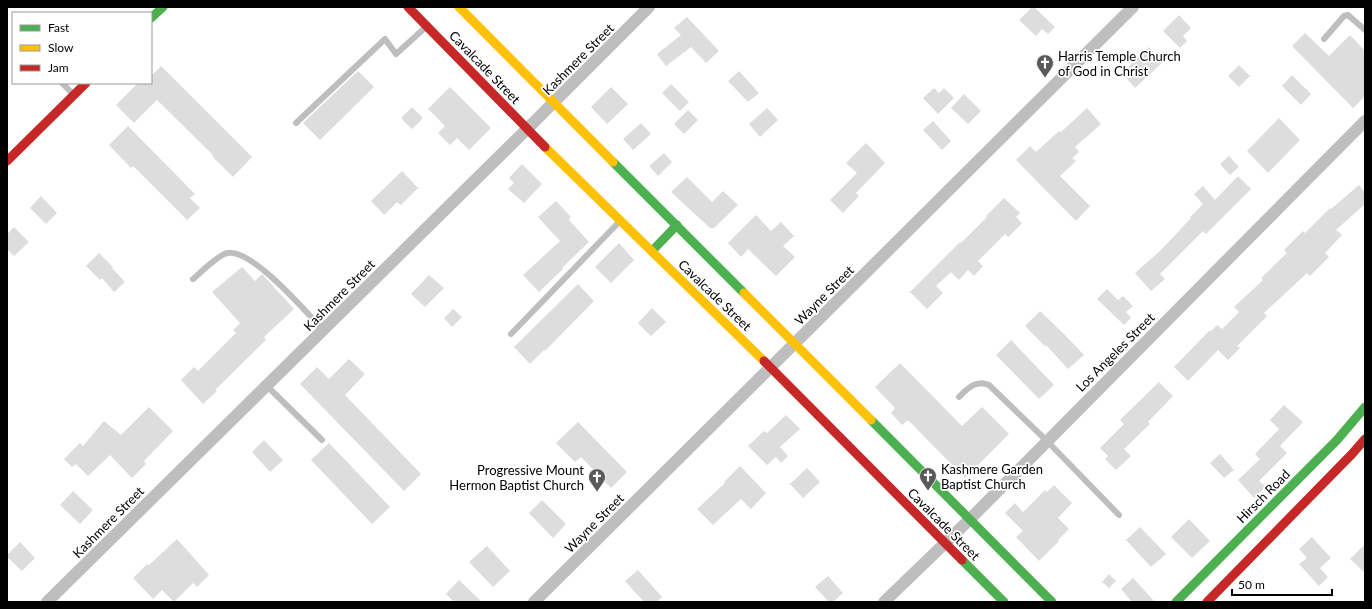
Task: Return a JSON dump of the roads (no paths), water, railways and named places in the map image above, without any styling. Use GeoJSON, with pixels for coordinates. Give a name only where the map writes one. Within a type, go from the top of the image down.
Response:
{"type":"FeatureCollection","features":[{"type":"Feature","properties":{"kind":"main road"},"geometry":{"type":"LineString","coordinates":[[152,17],[163,7]]}},
{"type":"Feature","properties":{"kind":"main road","name":"Cavalcade Street"},"geometry":{"type":"LineString","coordinates":[[408,7],[527,129],[771,368],[1004,602]]}},
{"type":"Feature","properties":{"kind":"main road","name":"Cavalcade Street"},"geometry":{"type":"LineString","coordinates":[[459,7],[1052,602]]}},
{"type":"Feature","properties":{"kind":"main road"},"geometry":{"type":"LineString","coordinates":[[7,161],[85,84]]}},
{"type":"Feature","properties":{"kind":"main road"},"geometry":{"type":"LineString","coordinates":[[652,251],[677,225]]}},
{"type":"Feature","properties":{"kind":"main road","name":"Hirsch Road"},"geometry":{"type":"LineString","coordinates":[[1176,602],[1337,440],[1365,407]]}},
{"type":"Feature","properties":{"kind":"main road"},"geometry":{"type":"LineString","coordinates":[[1207,602],[1365,439]]}},
{"type":"Feature","properties":{"kind":"street","name":"Kashmere Street"},"geometry":{"type":"LineString","coordinates":[[47,602],[649,7]]}},
{"type":"Feature","properties":{"kind":"street","name":"Wayne Street"},"geometry":{"type":"LineString","coordinates":[[534,602],[796,344],[1133,7]]}},
{"type":"Feature","properties":{"kind":"street","name":"Los Angeles Street"},"geometry":{"type":"LineString","coordinates":[[884,602],[969,520],[1365,121]]}},
{"type":"Feature","properties":{"kind":"lane"},"geometry":{"type":"LineString","coordinates":[[1324,39],[1344,16],[1348,15],[1365,30]]}},
{"type":"Feature","properties":{"kind":"lane"},"geometry":{"type":"LineString","coordinates":[[296,123],[385,39],[396,54],[427,26]]}},
{"type":"Feature","properties":{"kind":"lane"},"geometry":{"type":"LineString","coordinates":[[63,84],[74,95]]}},
{"type":"Feature","properties":{"kind":"lane"},"geometry":{"type":"LineString","coordinates":[[511,334],[620,221]]}},
{"type":"Feature","properties":{"kind":"lane"},"geometry":{"type":"LineString","coordinates":[[193,279],[227,253],[244,257],[264,270],[323,330]]}},
{"type":"Feature","properties":{"kind":"lane"},"geometry":{"type":"LineString","coordinates":[[958,397],[968,388],[977,383],[983,382],[989,385],[1047,441],[1119,515]]}},
{"type":"Feature","properties":{"kind":"lane"},"geometry":{"type":"LineString","coordinates":[[267,386],[322,440]]}},
{"type":"Feature","properties":{"kind":"place","name":"Harris Temple Church of God in Christ"},"geometry":{"type":"Point","coordinates":[1045,78]}},
{"type":"Feature","properties":{"kind":"place","name":"Kashmere Garden Baptist Church"},"geometry":{"type":"Point","coordinates":[928,491]}},
{"type":"Feature","properties":{"kind":"place","name":"Progressive Mount Hermon Baptist Church"},"geometry":{"type":"Point","coordinates":[597,492]}}]}
